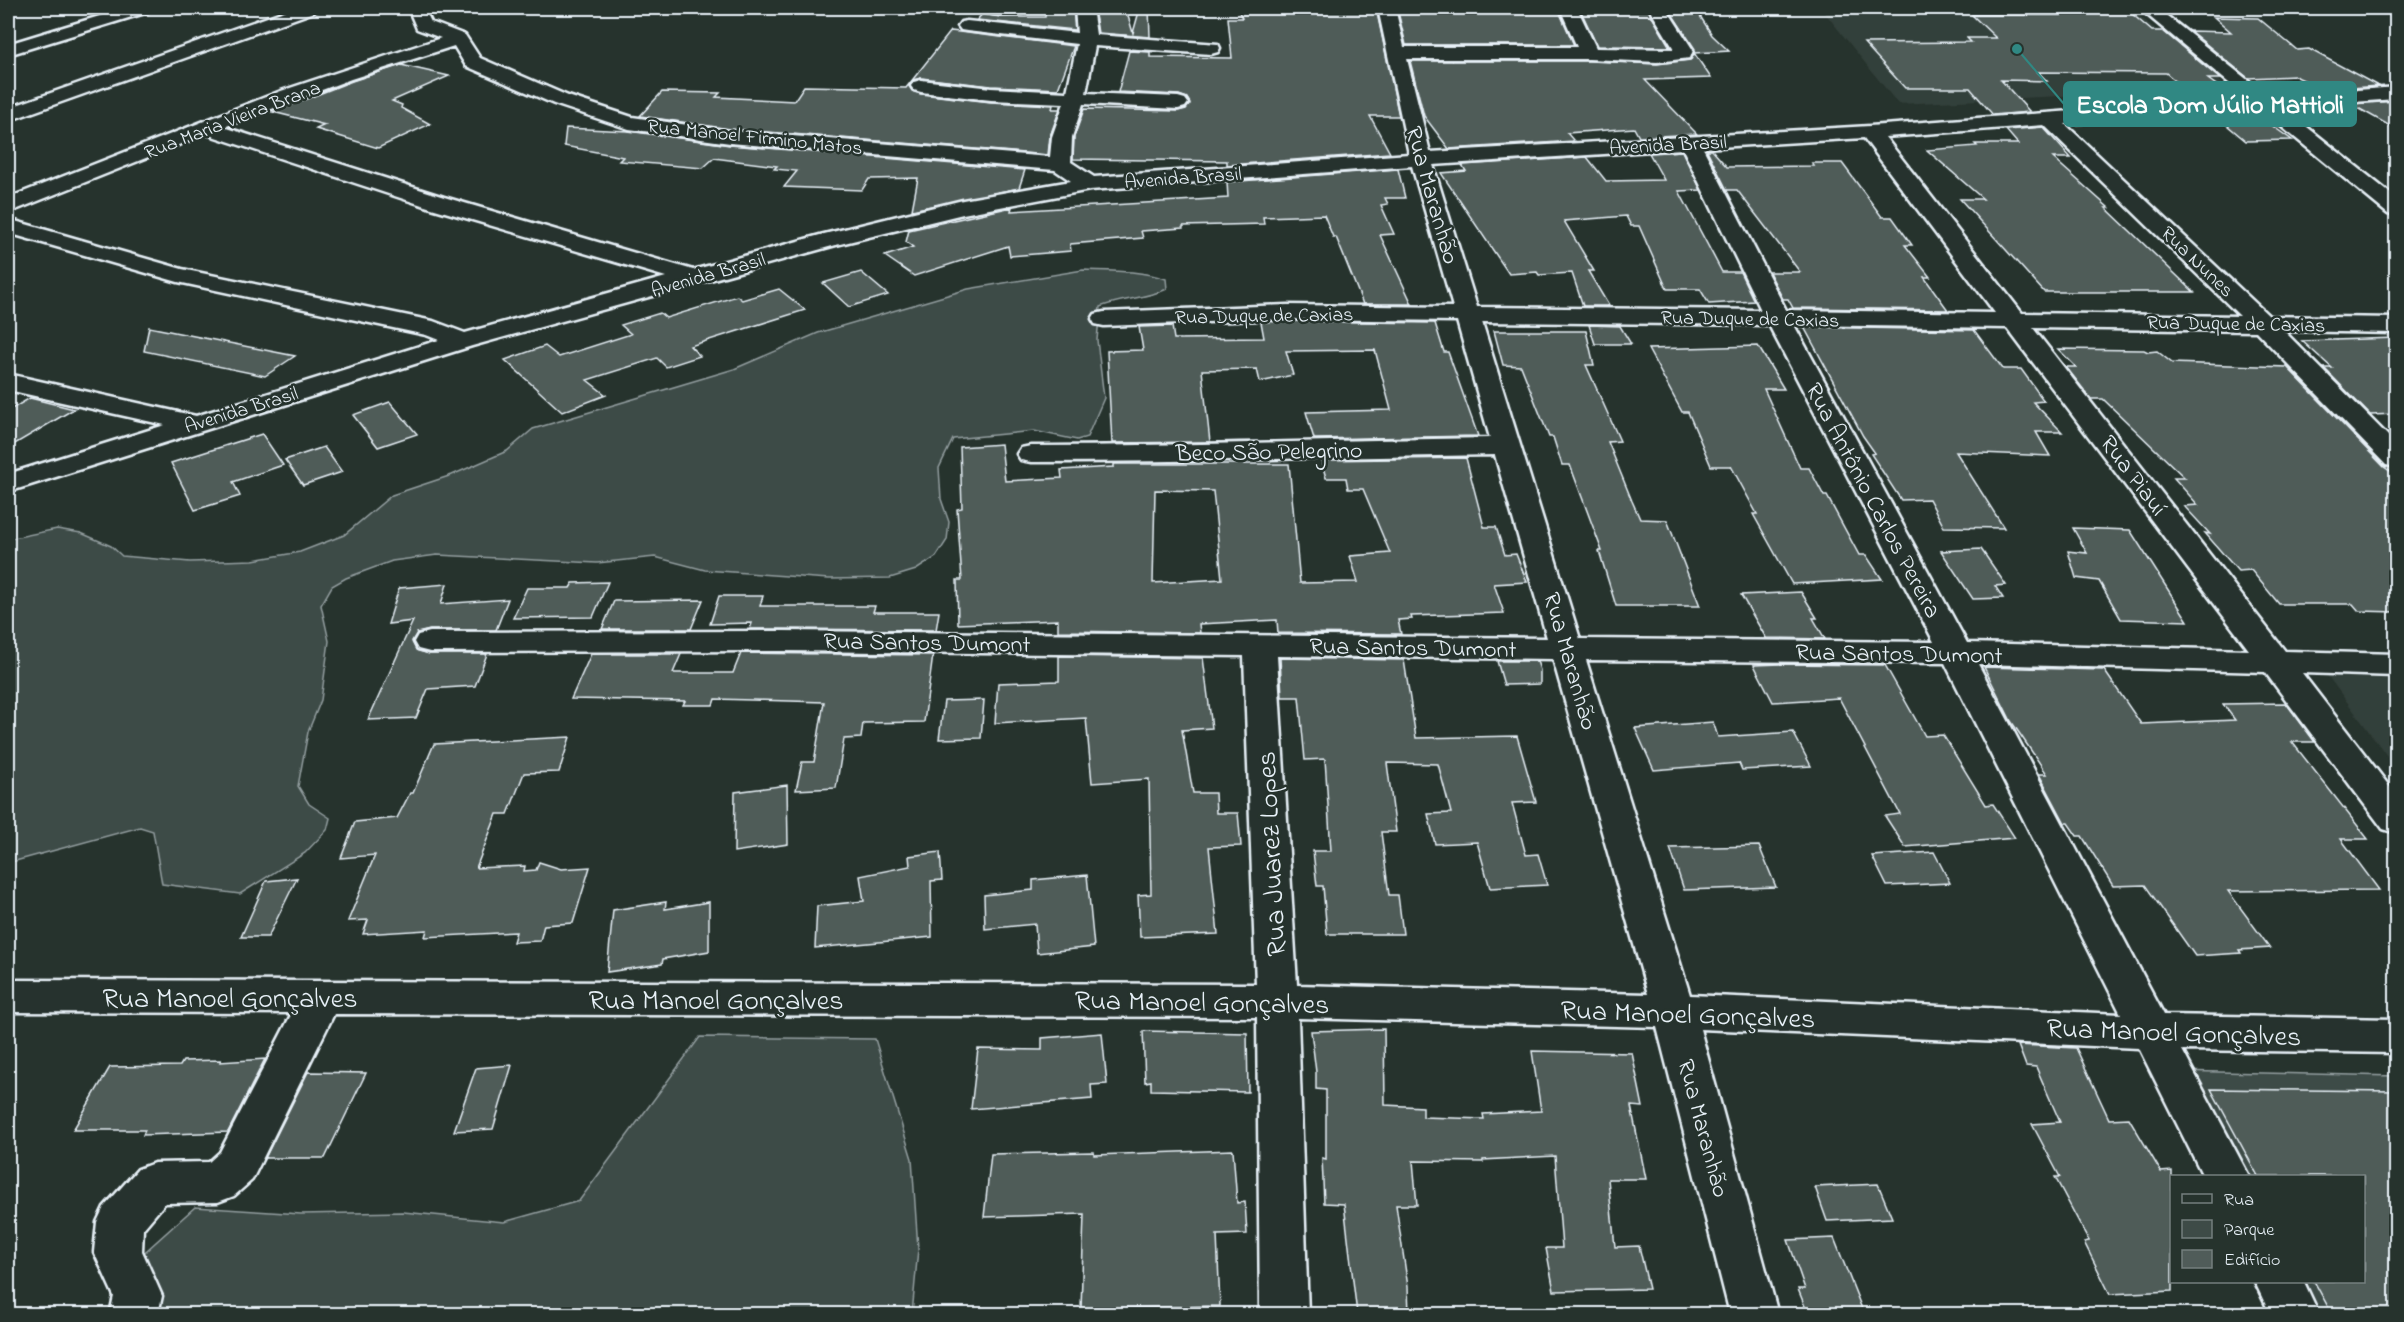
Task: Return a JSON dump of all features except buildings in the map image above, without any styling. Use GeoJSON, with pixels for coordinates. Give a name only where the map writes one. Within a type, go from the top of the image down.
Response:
{"type":"FeatureCollection","features":[{"type":"Feature","properties":{"kind":"street"},"geometry":{"type":"LineString","coordinates":[[8,50],[142,8]]}},
{"type":"Feature","properties":{"kind":"street"},"geometry":{"type":"LineString","coordinates":[[8,115],[308,8]]}},
{"type":"Feature","properties":{"kind":"street"},"geometry":{"type":"LineString","coordinates":[[416,8],[423,25],[459,39]]}},
{"type":"Feature","properties":{"kind":"street"},"geometry":{"type":"LineString","coordinates":[[993,9],[1020,8]]}},
{"type":"Feature","properties":{"kind":"street"},"geometry":{"type":"LineString","coordinates":[[1060,164],[1062,137],[1075,99],[1087,40],[1084,8]]}},
{"type":"Feature","properties":{"kind":"street","name":"Rua Maranhão"},"geometry":{"type":"LineString","coordinates":[[1386,8],[1421,159],[1674,1011],[1754,1314]]}},
{"type":"Feature","properties":{"kind":"street"},"geometry":{"type":"LineString","coordinates":[[1569,8],[1589,53]]}},
{"type":"Feature","properties":{"kind":"street"},"geometry":{"type":"LineString","coordinates":[[1396,53],[1589,53],[1670,56],[1683,54],[1684,50],[1658,8]]}},
{"type":"Feature","properties":{"kind":"street"},"geometry":{"type":"LineString","coordinates":[[2147,8],[2397,209]]}},
{"type":"Feature","properties":{"kind":"street"},"geometry":{"type":"LineString","coordinates":[[967,26],[1087,40],[1211,48]]}},
{"type":"Feature","properties":{"kind":"street","name":"Rua Maria Vieira Brana"},"geometry":{"type":"LineString","coordinates":[[8,206],[205,128],[402,55],[459,39]]}},
{"type":"Feature","properties":{"kind":"street","name":"Rua Manoel Firmino Matos"},"geometry":{"type":"LineString","coordinates":[[459,39],[473,62],[561,100],[629,123],[730,137],[1060,164],[1090,184]]}},
{"type":"Feature","properties":{"kind":"street"},"geometry":{"type":"LineString","coordinates":[[921,86],[991,94],[1178,103]]}},
{"type":"Feature","properties":{"kind":"street","name":"Avenida Brasil"},"geometry":{"type":"LineString","coordinates":[[8,483],[463,341],[828,240],[963,207],[1090,184],[1421,159],[1870,132],[2395,94]]}},
{"type":"Feature","properties":{"kind":"street","name":"Rua Nunes"},"geometry":{"type":"LineString","coordinates":[[2048,118],[2263,324],[2397,459]]}},
{"type":"Feature","properties":{"kind":"street"},"geometry":{"type":"LineString","coordinates":[[205,128],[436,202],[694,278]]}},
{"type":"Feature","properties":{"kind":"street","name":"Rua Piauí"},"geometry":{"type":"LineString","coordinates":[[1870,132],[2397,820]]}},
{"type":"Feature","properties":{"kind":"street","name":"Rua Antônio Carlos Pereira"},"geometry":{"type":"LineString","coordinates":[[1690,142],[1778,319],[1956,653],[2225,1175]]}},
{"type":"Feature","properties":{"kind":"street"},"geometry":{"type":"LineString","coordinates":[[8,226],[178,274],[433,329],[463,341]]}},
{"type":"Feature","properties":{"kind":"street","name":"Rua Duque de Caxias"},"geometry":{"type":"LineString","coordinates":[[1104,319],[1287,312],[2397,325]]}},
{"type":"Feature","properties":{"kind":"street"},"geometry":{"type":"LineString","coordinates":[[8,382],[195,423]]}},
{"type":"Feature","properties":{"kind":"street","name":"Beco São Pelegrino"},"geometry":{"type":"LineString","coordinates":[[1031,454],[1153,454],[1277,449],[1507,446]]}},
{"type":"Feature","properties":{"kind":"street","name":"Rua Santos Dumont"},"geometry":{"type":"LineString","coordinates":[[430,642],[784,640],[1956,653],[2397,665]]}},
{"type":"Feature","properties":{"kind":"street","name":"Rua Juarez Lopes"},"geometry":{"type":"LineString","coordinates":[[1260,645],[1277,1001],[1284,1314]]}},
{"type":"Feature","properties":{"kind":"street","name":"Rua Manoel Gonçalves"},"geometry":{"type":"LineString","coordinates":[[8,996],[1277,1001],[1674,1011],[2153,1032],[2397,1036]]}},
{"type":"Feature","properties":{"kind":"street"},"geometry":{"type":"LineString","coordinates":[[134,1314],[138,1296],[118,1252],[120,1222],[153,1183],[218,1182],[236,1166],[321,997]]}},
{"type":"Feature","properties":{"kind":"street"},"geometry":{"type":"LineString","coordinates":[[2279,1283],[2295,1314]]}},
{"type":"Feature","properties":{"kind":"shaded area"},"geometry":{"type":"Polygon","coordinates":[[[1821,8],[2132,10],[2228,88],[1898,104],[1821,8]]]}},
{"type":"Feature","properties":{"kind":"shaded area"},"geometry":{"type":"Polygon","coordinates":[[[2396,674],[2396,768],[2327,675],[2396,674]]]}},
{"type":"Feature","properties":{"kind":"green space"},"geometry":{"type":"Polygon","coordinates":[[[1083,270],[1156,276],[1166,279],[1167,289],[1100,307],[1097,340],[1104,398],[1087,437],[1077,440],[1034,431],[953,439],[939,468],[941,499],[949,522],[947,540],[936,557],[916,570],[890,578],[829,579],[705,570],[655,557],[597,563],[437,555],[392,561],[346,578],[332,586],[321,605],[329,641],[321,700],[308,732],[298,786],[309,804],[330,818],[327,830],[305,853],[240,894],[162,884],[153,831],[140,827],[8,863],[8,539],[57,529],[81,533],[111,546],[122,556],[190,562],[253,560],[300,552],[344,535],[392,495],[452,475],[507,451],[533,429],[734,369],[818,333],[968,289],[1083,270]]]}},
{"type":"Feature","properties":{"kind":"green space"},"geometry":{"type":"Polygon","coordinates":[[[700,1037],[875,1039],[912,1159],[918,1249],[912,1314],[152,1314],[157,1301],[136,1260],[195,1207],[301,1214],[403,1212],[504,1222],[579,1201],[700,1037]]]}},
{"type":"Feature","properties":{"kind":"green space"},"geometry":{"type":"Polygon","coordinates":[[[2175,1071],[2396,1076],[2396,1314],[2303,1314],[2287,1283],[2365,1283],[2365,1175],[2230,1175],[2175,1071]]]}},
{"type":"Feature","properties":{"kind":"place","name":"Escola Dom Júlio Mattioli"},"geometry":{"type":"Point","coordinates":[2017,49]}}]}
